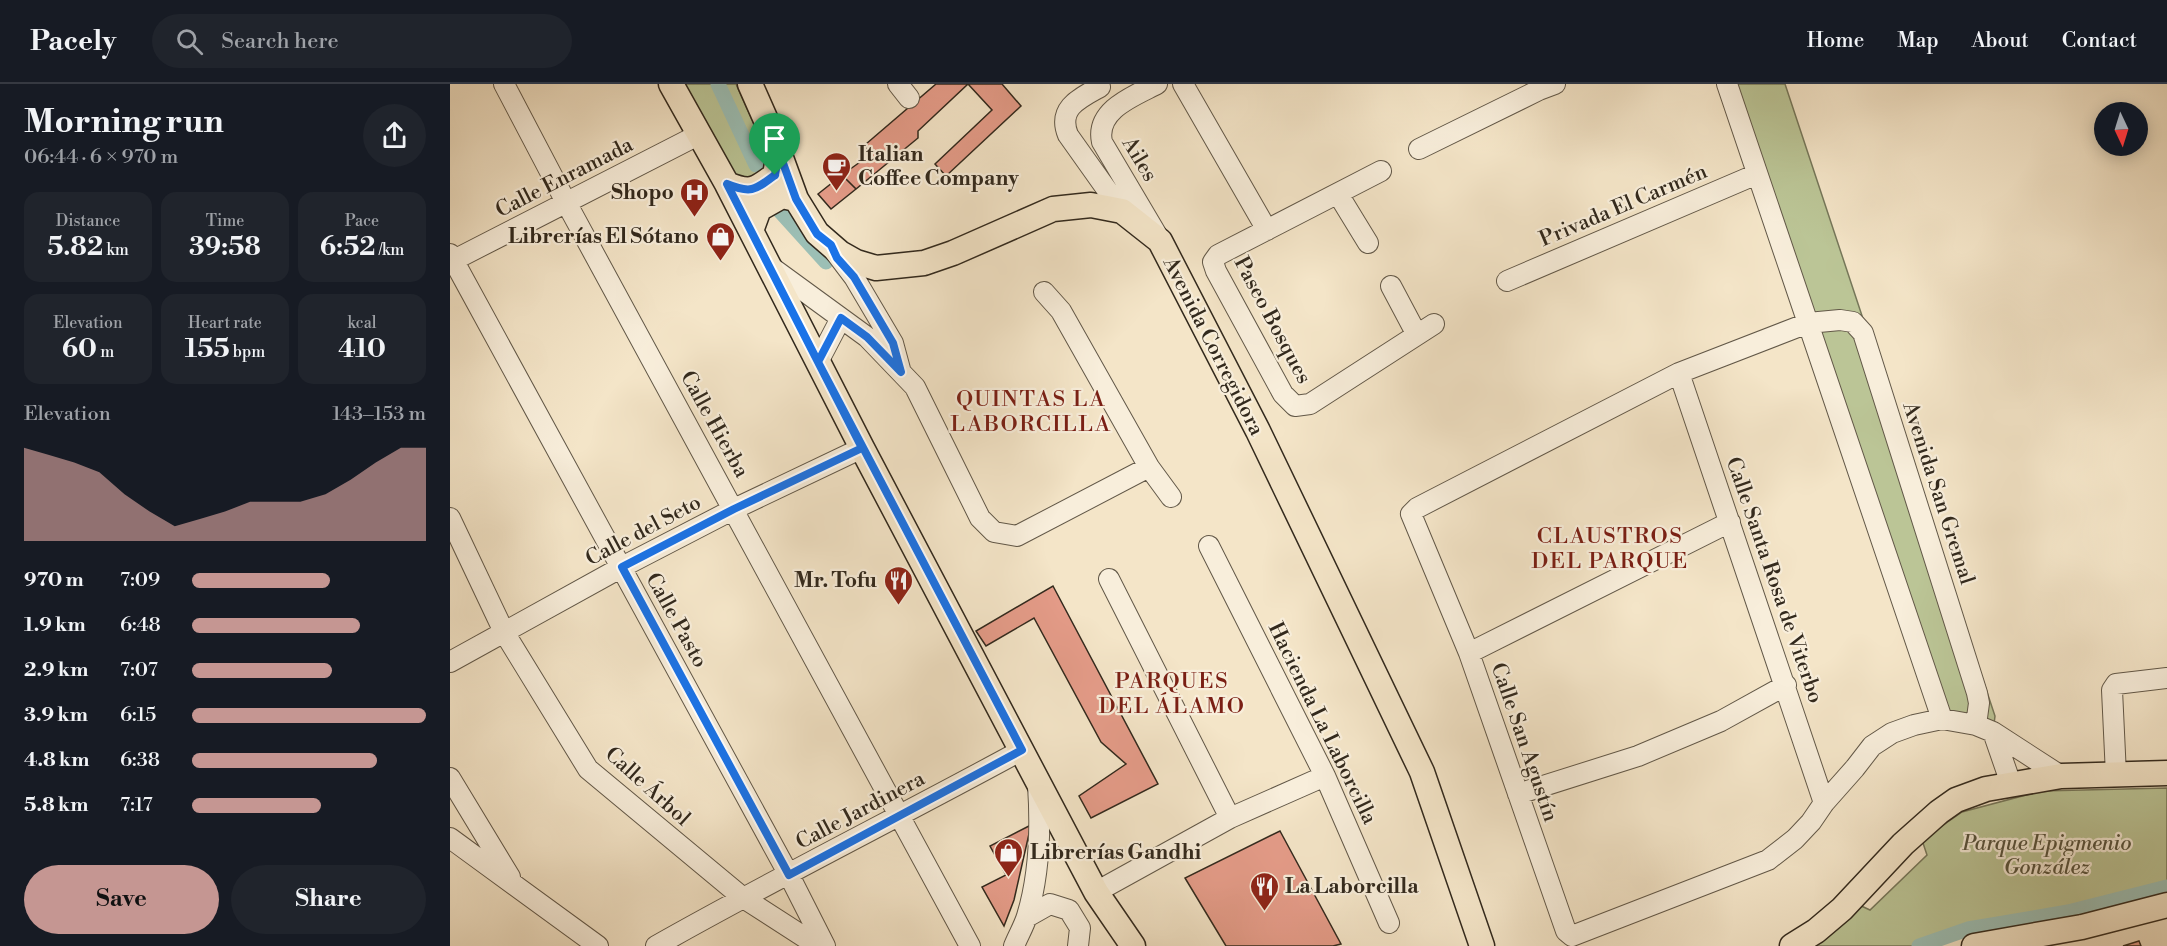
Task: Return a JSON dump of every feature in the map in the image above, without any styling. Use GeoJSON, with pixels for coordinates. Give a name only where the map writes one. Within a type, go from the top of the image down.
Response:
{"type":"FeatureCollection","features":[{"type":"Feature","properties":{"kind":"main road"},"geometry":{"type":"LineString","coordinates":[[671,84],[771,267],[862,448],[1096,892],[1132,946]]}},
{"type":"Feature","properties":{"kind":"main road","name":"Avenida Corregidora"},"geometry":{"type":"LineString","coordinates":[[750,84],[796,199],[817,234],[840,253],[856,262],[876,268],[924,263],[953,253],[1053,209],[1091,205],[1122,211],[1160,241],[1258,431],[1422,772],[1482,946]]}},
{"type":"Feature","properties":{"kind":"main road"},"geometry":{"type":"LineString","coordinates":[[727,184],[743,191],[755,190],[775,175],[779,152]]}},
{"type":"Feature","properties":{"kind":"main road"},"geometry":{"type":"LineString","coordinates":[[751,231],[759,208],[782,196],[796,199]]}},
{"type":"Feature","properties":{"kind":"main road"},"geometry":{"type":"LineString","coordinates":[[1792,946],[1816,931],[1842,909],[1904,844],[1939,812],[1956,800],[1986,789],[2061,776],[2167,773]]}},
{"type":"Feature","properties":{"kind":"main road"},"geometry":{"type":"LineString","coordinates":[[2025,946],[2082,927],[2167,905]]}},
{"type":"Feature","properties":{"kind":"main road"},"geometry":{"type":"LineString","coordinates":[[1974,946],[2082,927]]}},
{"type":"Feature","properties":{"kind":"street","name":"Calle Hierba"},"geometry":{"type":"LineString","coordinates":[[504,84],[898,818],[970,946]]}},
{"type":"Feature","properties":{"kind":"street","name":"Ailes"},"geometry":{"type":"LineString","coordinates":[[1157,84],[1120,103],[1109,114],[1101,126],[1100,133],[1101,142],[1160,241]]}},
{"type":"Feature","properties":{"kind":"street","name":"Paseo Bosques"},"geometry":{"type":"LineString","coordinates":[[1183,84],[1268,230]]}},
{"type":"Feature","properties":{"kind":"street"},"geometry":{"type":"LineString","coordinates":[[1515,84],[1547,87]]}},
{"type":"Feature","properties":{"kind":"street"},"geometry":{"type":"LineString","coordinates":[[1727,84],[1942,719]]}},
{"type":"Feature","properties":{"kind":"street"},"geometry":{"type":"LineString","coordinates":[[1120,103],[1099,86],[1070,107],[1065,117],[1065,126],[1068,135],[1122,211]]}},
{"type":"Feature","properties":{"kind":"street"},"geometry":{"type":"LineString","coordinates":[[1419,148],[1547,87]]}},
{"type":"Feature","properties":{"kind":"street","name":"Calle Enramada"},"geometry":{"type":"LineString","coordinates":[[451,259],[567,204],[700,134]]}},
{"type":"Feature","properties":{"kind":"street","name":"Paseo Bosques"},"geometry":{"type":"LineString","coordinates":[[1381,171],[1218,255],[1213,262],[1216,271],[1282,394],[1294,406],[1310,404],[1434,324]]}},
{"type":"Feature","properties":{"kind":"street","name":"Privada El Carmén"},"geometry":{"type":"LineString","coordinates":[[1507,281],[1757,174]]}},
{"type":"Feature","properties":{"kind":"street"},"geometry":{"type":"LineString","coordinates":[[1106,189],[1126,183]]}},
{"type":"Feature","properties":{"kind":"street"},"geometry":{"type":"LineString","coordinates":[[1338,194],[1368,243]]}},
{"type":"Feature","properties":{"kind":"street"},"geometry":{"type":"LineString","coordinates":[[831,245],[837,258],[854,277],[893,343],[901,372]]}},
{"type":"Feature","properties":{"kind":"street","name":"Calle Pasto"},"geometry":{"type":"LineString","coordinates":[[451,259],[622,567],[825,946]]}},
{"type":"Feature","properties":{"kind":"street"},"geometry":{"type":"LineString","coordinates":[[771,267],[867,337],[915,387],[980,518],[994,532],[1017,536],[1149,467]]}},
{"type":"Feature","properties":{"kind":"street"},"geometry":{"type":"LineString","coordinates":[[1391,286],[1417,335]]}},
{"type":"Feature","properties":{"kind":"street"},"geometry":{"type":"LineString","coordinates":[[1044,292],[1061,311],[1149,467],[1172,497]]}},
{"type":"Feature","properties":{"kind":"street"},"geometry":{"type":"LineString","coordinates":[[818,362],[841,318]]}},
{"type":"Feature","properties":{"kind":"street","name":"Avenida San Gremal"},"geometry":{"type":"LineString","coordinates":[[1808,323],[1840,320],[1853,322],[1863,333],[1977,693],[1985,729]]}},
{"type":"Feature","properties":{"kind":"street","name":"Calle San Agustín"},"geometry":{"type":"LineString","coordinates":[[1808,323],[1679,373],[1417,508],[1410,514],[1469,653],[1566,931],[1572,936],[1768,860],[1803,831],[1872,746],[1892,732],[1914,724],[1942,719],[1985,729],[2061,776]]}},
{"type":"Feature","properties":{"kind":"street","name":"Calle Santa Rosa de Viterbo"},"geometry":{"type":"LineString","coordinates":[[1679,373],[1824,803]]}},
{"type":"Feature","properties":{"kind":"street","name":"Calle del Seto"},"geometry":{"type":"LineString","coordinates":[[450,662],[622,567],[734,509],[862,448]]}},
{"type":"Feature","properties":{"kind":"street","name":"Calle Árbol"},"geometry":{"type":"LineString","coordinates":[[450,518],[504,632],[588,769],[742,897],[819,946]]}},
{"type":"Feature","properties":{"kind":"street"},"geometry":{"type":"LineString","coordinates":[[1469,653],[1730,522]]}},
{"type":"Feature","properties":{"kind":"street","name":"Hacienda La Laborcilla"},"geometry":{"type":"LineString","coordinates":[[1209,546],[1325,776],[1389,923]]}},
{"type":"Feature","properties":{"kind":"street"},"geometry":{"type":"LineString","coordinates":[[1109,579],[1230,818]]}},
{"type":"Feature","properties":{"kind":"street"},"geometry":{"type":"LineString","coordinates":[[2116,775],[2112,690],[2116,684],[2167,678]]}},
{"type":"Feature","properties":{"kind":"street"},"geometry":{"type":"LineString","coordinates":[[1518,794],[1638,756],[1721,721],[1786,685]]}},
{"type":"Feature","properties":{"kind":"street"},"geometry":{"type":"LineString","coordinates":[[1985,729],[2009,773],[2012,784]]}},
{"type":"Feature","properties":{"kind":"street","name":"Calle Jardinera"},"geometry":{"type":"LineString","coordinates":[[656,946],[742,897],[898,818],[1022,750]]}},
{"type":"Feature","properties":{"kind":"street"},"geometry":{"type":"LineString","coordinates":[[1096,892],[1230,818],[1325,776]]}},
{"type":"Feature","properties":{"kind":"street"},"geometry":{"type":"LineString","coordinates":[[1014,946],[1027,917],[1035,882],[1041,830],[1038,780]]}},
{"type":"Feature","properties":{"kind":"street"},"geometry":{"type":"LineString","coordinates":[[450,805],[452,782]]}},
{"type":"Feature","properties":{"kind":"street"},"geometry":{"type":"LineString","coordinates":[[452,782],[514,884]]}},
{"type":"Feature","properties":{"kind":"street"},"geometry":{"type":"LineString","coordinates":[[450,838],[598,946]]}},
{"type":"Feature","properties":{"kind":"street"},"geometry":{"type":"LineString","coordinates":[[1027,917],[1050,904],[1069,910],[1080,928],[1078,946]]}},
{"type":"Feature","properties":{"kind":"green space"},"geometry":{"type":"Polygon","coordinates":[[[682,84],[736,84],[768,155],[754,180],[731,177],[682,84]]]}},
{"type":"Feature","properties":{"kind":"green space"},"geometry":{"type":"Polygon","coordinates":[[[1727,84],[1785,84],[1995,716],[1993,732],[1942,719],[1727,84]]]}},
{"type":"Feature","properties":{"kind":"green space","name":"Parque Epigmenio González"},"geometry":{"type":"Polygon","coordinates":[[[2167,788],[2167,893],[2000,931],[1970,928],[1917,946],[1808,946],[1857,904],[1870,910],[1927,855],[1922,840],[1962,812],[2041,791],[2167,788]]]}},
{"type":"Feature","properties":{"kind":"building"},"geometry":{"type":"Polygon","coordinates":[[[936,84],[968,84],[918,131],[918,138],[856,189],[842,175],[867,157],[866,144],[936,84]]]}},
{"type":"Feature","properties":{"kind":"building"},"geometry":{"type":"Polygon","coordinates":[[[968,84],[1002,84],[1021,106],[946,176],[935,164],[992,110],[968,84]]]}},
{"type":"Feature","properties":{"kind":"building","name":"Italian Coffee Company"},"geometry":{"type":"Polygon","coordinates":[[[842,175],[856,189],[831,209],[818,194],[842,175]]]}},
{"type":"Feature","properties":{"kind":"building"},"geometry":{"type":"Polygon","coordinates":[[[1053,586],[1158,784],[1091,818],[1079,796],[1126,764],[1101,742],[1034,618],[986,646],[976,631],[1053,586]]]}},
{"type":"Feature","properties":{"kind":"building","name":"Librerías Gandhi"},"geometry":{"type":"Polygon","coordinates":[[[1031,825],[1014,900],[1004,926],[982,887],[1006,875],[990,846],[1031,825]]]}},
{"type":"Feature","properties":{"kind":"building","name":"La Laborcilla"},"geometry":{"type":"Polygon","coordinates":[[[1280,831],[1341,944],[1333,946],[1226,946],[1185,878],[1280,831]]]}},
{"type":"Feature","properties":{"kind":"building"},"geometry":{"type":"Polygon","coordinates":[[[2139,941],[2141,946],[2123,946],[2139,941]]]}},
{"type":"Feature","properties":{"kind":"waterway"},"geometry":{"type":"LineString","coordinates":[[718,84],[756,165]]}},
{"type":"Feature","properties":{"kind":"waterway"},"geometry":{"type":"LineString","coordinates":[[778,209],[826,262]]}},
{"type":"Feature","properties":{"kind":"waterway"},"geometry":{"type":"LineString","coordinates":[[1919,946],[1968,929],[2068,912],[2167,887]]}},
{"type":"Feature","properties":{"kind":"place","name":"Italian Coffee Company"},"geometry":{"type":"Point","coordinates":[837,192]}},
{"type":"Feature","properties":{"kind":"place","name":"Shopo"},"geometry":{"type":"Point","coordinates":[695,218]}},
{"type":"Feature","properties":{"kind":"place","name":"Librerías El Sótano"},"geometry":{"type":"Point","coordinates":[720,262]}},
{"type":"Feature","properties":{"kind":"place","name":"Mr. Tofu"},"geometry":{"type":"Point","coordinates":[898,606]}},
{"type":"Feature","properties":{"kind":"place","name":"Librerías Gandhi"},"geometry":{"type":"Point","coordinates":[1009,878]}},
{"type":"Feature","properties":{"kind":"place","name":"La Laborcilla"},"geometry":{"type":"Point","coordinates":[1264,912]}},
{"type":"Feature","properties":{"kind":"district","name":"QUINTAS LA LABORCILLA"},"geometry":{"type":"Point","coordinates":[1031,410]}},
{"type":"Feature","properties":{"kind":"district","name":"CLAUSTROS DEL PARQUE"},"geometry":{"type":"Point","coordinates":[1610,548]}},
{"type":"Feature","properties":{"kind":"district","name":"PARQUES DEL ÁLAMO"},"geometry":{"type":"Point","coordinates":[1172,692]}},
{"type":"Feature","properties":{"kind":"route"},"geometry":{"type":"LineString","coordinates":[[775,175],[755,190],[743,191],[727,184],[771,267],[818,362],[862,448],[734,509],[622,567],[789,875],[1022,750],[818,362],[841,318],[867,337],[901,372],[893,343],[854,277],[837,258],[831,245],[817,234],[796,199],[779,152],[775,175]]}}]}
